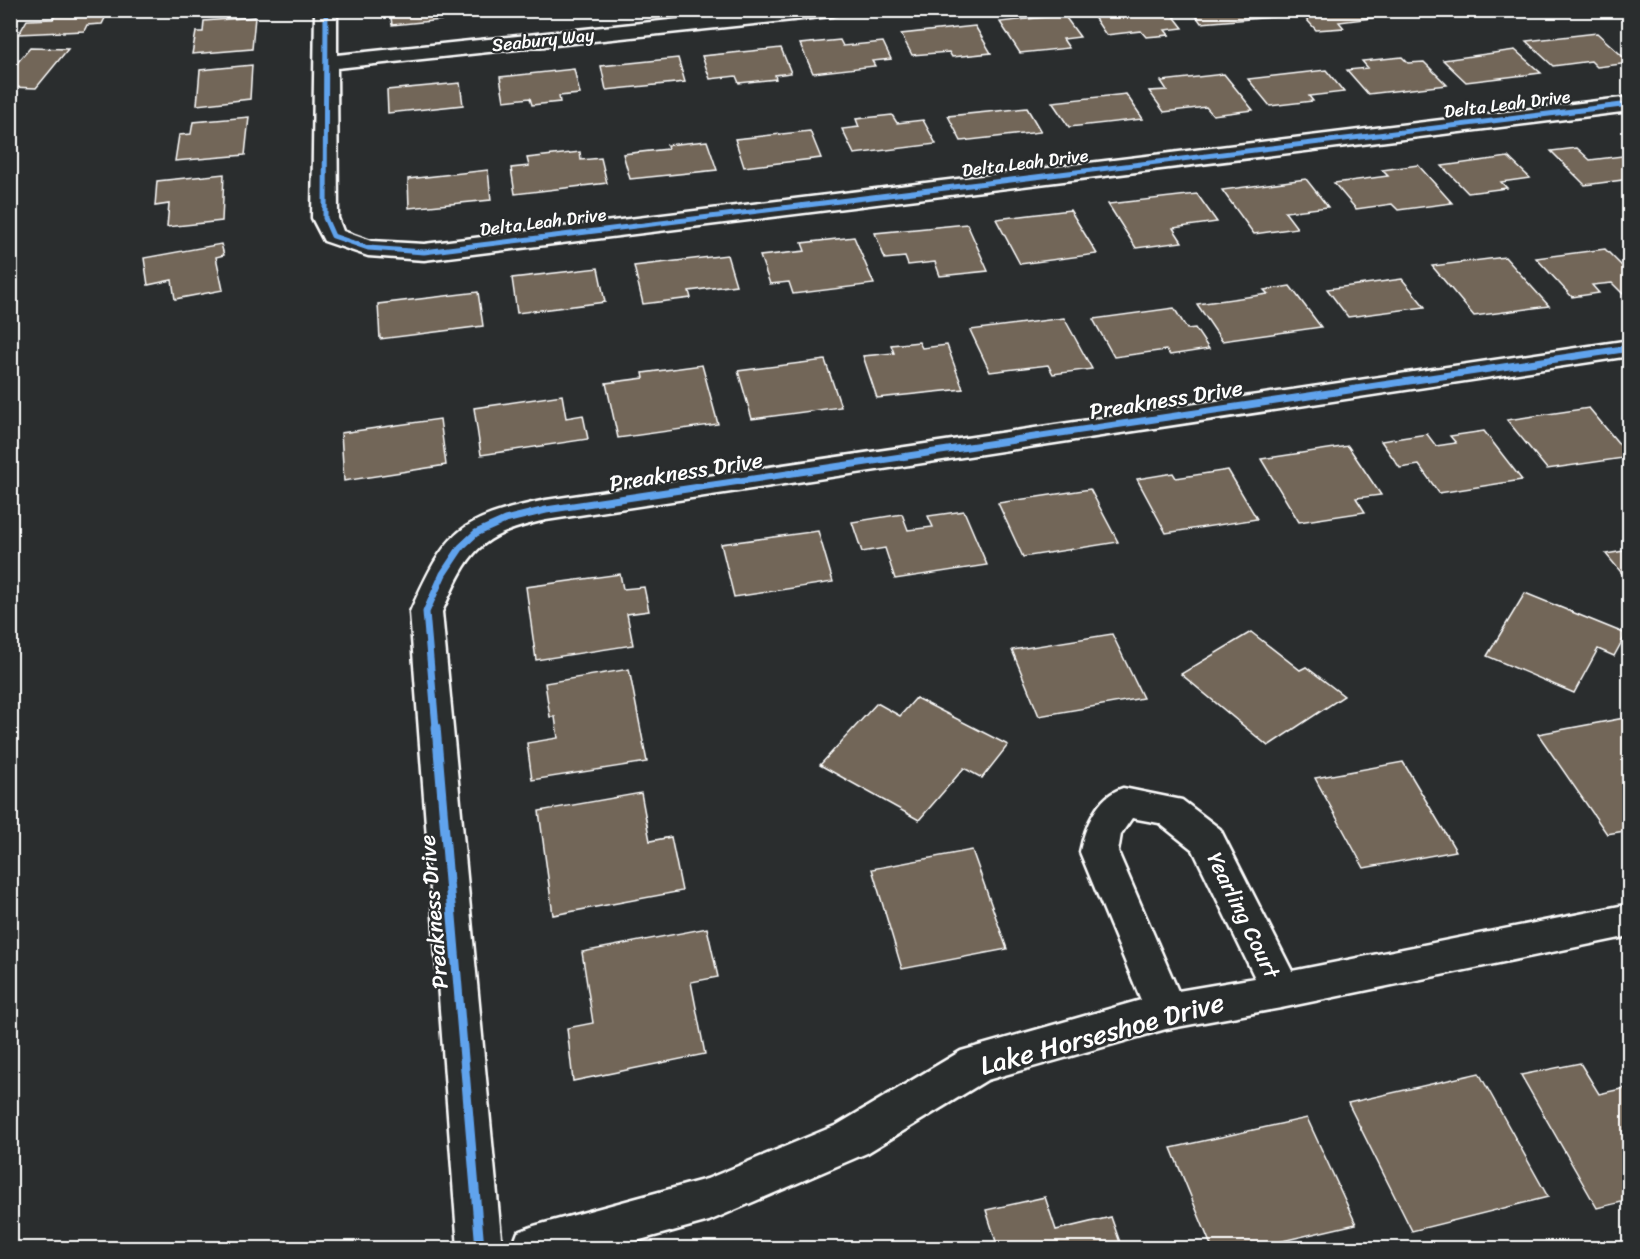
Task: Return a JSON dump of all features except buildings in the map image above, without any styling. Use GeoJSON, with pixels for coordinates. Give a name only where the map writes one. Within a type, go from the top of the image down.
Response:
{"type":"FeatureCollection","features":[{"type":"Feature","properties":{"kind":"street","name":"Delta Leah Drive"},"geometry":{"type":"LineString","coordinates":[[326,10],[325,218],[333,236],[368,248],[424,252],[1629,104]]}},
{"type":"Feature","properties":{"kind":"street","name":"Seabury Way"},"geometry":{"type":"LineString","coordinates":[[326,63],[831,10]]}},
{"type":"Feature","properties":{"kind":"street","name":"Preakness Drive"},"geometry":{"type":"LineString","coordinates":[[480,1248],[426,612],[445,569],[468,539],[508,519],[546,510],[1629,348]]}},
{"type":"Feature","properties":{"kind":"street","name":"Yearling Court"},"geometry":{"type":"LineString","coordinates":[[1166,1011],[1099,852],[1103,831],[1123,802],[1169,810],[1207,840],[1281,991]]}},
{"type":"Feature","properties":{"kind":"street","name":"Lake Horseshoe Drive"},"geometry":{"type":"LineString","coordinates":[[534,1248],[710,1200],[852,1139],[976,1064],[1166,1011],[1281,991],[1629,920]]}},
{"type":"Feature","properties":{"kind":"cycle path"},"geometry":{"type":"LineString","coordinates":[[326,10],[325,218],[333,236],[368,248],[424,252],[1630,104]]}},
{"type":"Feature","properties":{"kind":"cycle path"},"geometry":{"type":"LineString","coordinates":[[480,1248],[426,612],[448,564],[468,539],[495,524],[546,510],[1630,348]]}}]}
